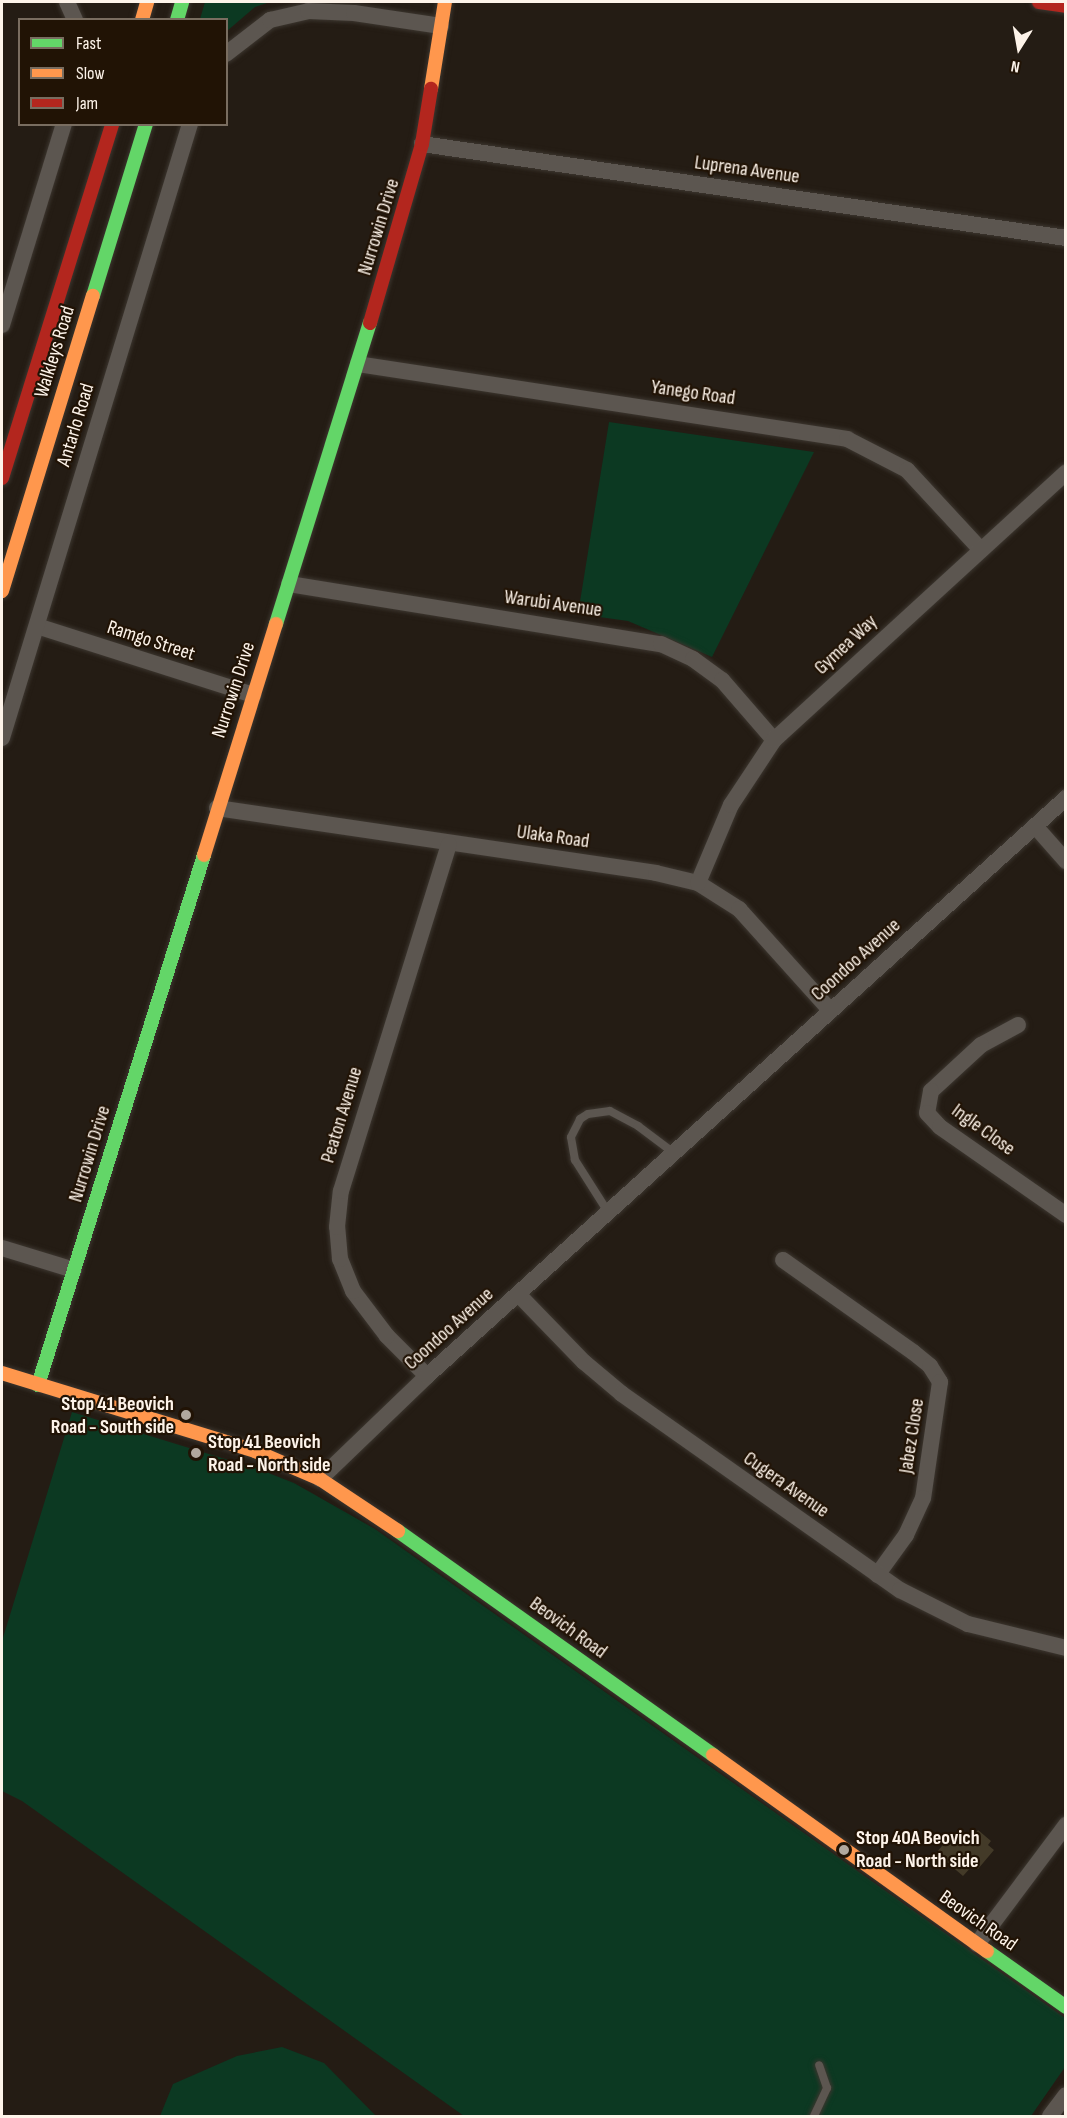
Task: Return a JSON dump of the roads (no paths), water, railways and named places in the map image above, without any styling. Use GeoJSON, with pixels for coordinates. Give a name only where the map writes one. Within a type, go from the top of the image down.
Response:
{"type":"FeatureCollection","features":[{"type":"Feature","properties":{"kind":"street"},"geometry":{"type":"LineString","coordinates":[[67,2],[74,18]]}},
{"type":"Feature","properties":{"kind":"street"},"geometry":{"type":"LineString","coordinates":[[143,18],[147,2]]}},
{"type":"Feature","properties":{"kind":"street"},"geometry":{"type":"LineString","coordinates":[[178,18],[182,2]]}},
{"type":"Feature","properties":{"kind":"street","name":"Nurrowin Drive"},"geometry":{"type":"LineString","coordinates":[[38,1385],[358,364],[422,144],[445,2]]}},
{"type":"Feature","properties":{"kind":"street"},"geometry":{"type":"LineString","coordinates":[[1039,2],[1065,6]]}},
{"type":"Feature","properties":{"kind":"street"},"geometry":{"type":"LineString","coordinates":[[228,52],[270,20],[308,11],[354,13],[441,26]]}},
{"type":"Feature","properties":{"kind":"street"},"geometry":{"type":"LineString","coordinates":[[2,325],[63,126]]}},
{"type":"Feature","properties":{"kind":"street","name":"Walkleys Road"},"geometry":{"type":"LineString","coordinates":[[2,478],[111,126]]}},
{"type":"Feature","properties":{"kind":"street","name":"Walkleys Road"},"geometry":{"type":"LineString","coordinates":[[2,591],[145,126]]}},
{"type":"Feature","properties":{"kind":"street","name":"Antarlo Road"},"geometry":{"type":"LineString","coordinates":[[2,738],[189,126]]}},
{"type":"Feature","properties":{"kind":"street","name":"Luprena Avenue"},"geometry":{"type":"LineString","coordinates":[[422,144],[1065,238]]}},
{"type":"Feature","properties":{"kind":"street","name":"Yanego Road"},"geometry":{"type":"LineString","coordinates":[[358,364],[838,436],[902,466],[981,550]]}},
{"type":"Feature","properties":{"kind":"street","name":"Gymea Way"},"geometry":{"type":"LineString","coordinates":[[698,883],[731,805],[774,740],[1065,472]]}},
{"type":"Feature","properties":{"kind":"street","name":"Warubi Avenue"},"geometry":{"type":"LineString","coordinates":[[289,584],[661,644],[693,659],[722,680],[774,740]]}},
{"type":"Feature","properties":{"kind":"street","name":"Ramgo Street"},"geometry":{"type":"LineString","coordinates":[[37,626],[253,695]]}},
{"type":"Feature","properties":{"kind":"street","name":"Coondoo Avenue"},"geometry":{"type":"LineString","coordinates":[[320,1479],[427,1376],[1065,798]]}},
{"type":"Feature","properties":{"kind":"street","name":"Ulaka Road"},"geometry":{"type":"LineString","coordinates":[[218,808],[656,873],[698,883],[739,909],[831,1011]]}},
{"type":"Feature","properties":{"kind":"street"},"geometry":{"type":"LineString","coordinates":[[1035,826],[1065,861]]}},
{"type":"Feature","properties":{"kind":"street","name":"Peaton Avenue"},"geometry":{"type":"LineString","coordinates":[[427,1376],[387,1336],[353,1291],[340,1259],[337,1212],[449,844]]}},
{"type":"Feature","properties":{"kind":"street","name":"Ingle Close"},"geometry":{"type":"LineString","coordinates":[[1018,1025],[981,1045],[931,1091],[927,1113],[940,1127],[1065,1215]]}},
{"type":"Feature","properties":{"kind":"street"},"geometry":{"type":"LineString","coordinates":[[2,1248],[74,1269]]}},
{"type":"Feature","properties":{"kind":"street","name":"Jabez Close"},"geometry":{"type":"LineString","coordinates":[[783,1260],[913,1352],[930,1366],[940,1382],[922,1498],[906,1535],[877,1575]]}},
{"type":"Feature","properties":{"kind":"street","name":"Cugera Avenue"},"geometry":{"type":"LineString","coordinates":[[518,1294],[584,1362],[622,1394],[877,1575],[921,1603],[968,1624],[1065,1648]]}},
{"type":"Feature","properties":{"kind":"street","name":"Beovich Road"},"geometry":{"type":"LineString","coordinates":[[2,1373],[255,1451],[320,1479],[1065,2007]]}},
{"type":"Feature","properties":{"kind":"street"},"geometry":{"type":"LineString","coordinates":[[977,1944],[1065,1825]]}},
{"type":"Feature","properties":{"kind":"street"},"geometry":{"type":"LineString","coordinates":[[1050,2116],[1065,2095]]}},
{"type":"Feature","properties":{"kind":"lane"},"geometry":{"type":"LineString","coordinates":[[609,1213],[590,1189],[575,1160],[571,1137],[580,1119],[588,1114],[610,1111],[638,1126],[674,1154]]}},
{"type":"Feature","properties":{"kind":"lane"},"geometry":{"type":"LineString","coordinates":[[814,2116],[827,2088],[819,2065]]}},
{"type":"Feature","properties":{"kind":"place","name":"Stop 41 Beovich Road - South side"},"geometry":{"type":"Point","coordinates":[186,1415]}},
{"type":"Feature","properties":{"kind":"place","name":"Stop 41 Beovich Road - North side"},"geometry":{"type":"Point","coordinates":[196,1453]}},
{"type":"Feature","properties":{"kind":"place","name":"Stop 40A Beovich Road - North side"},"geometry":{"type":"Point","coordinates":[844,1850]}}]}
